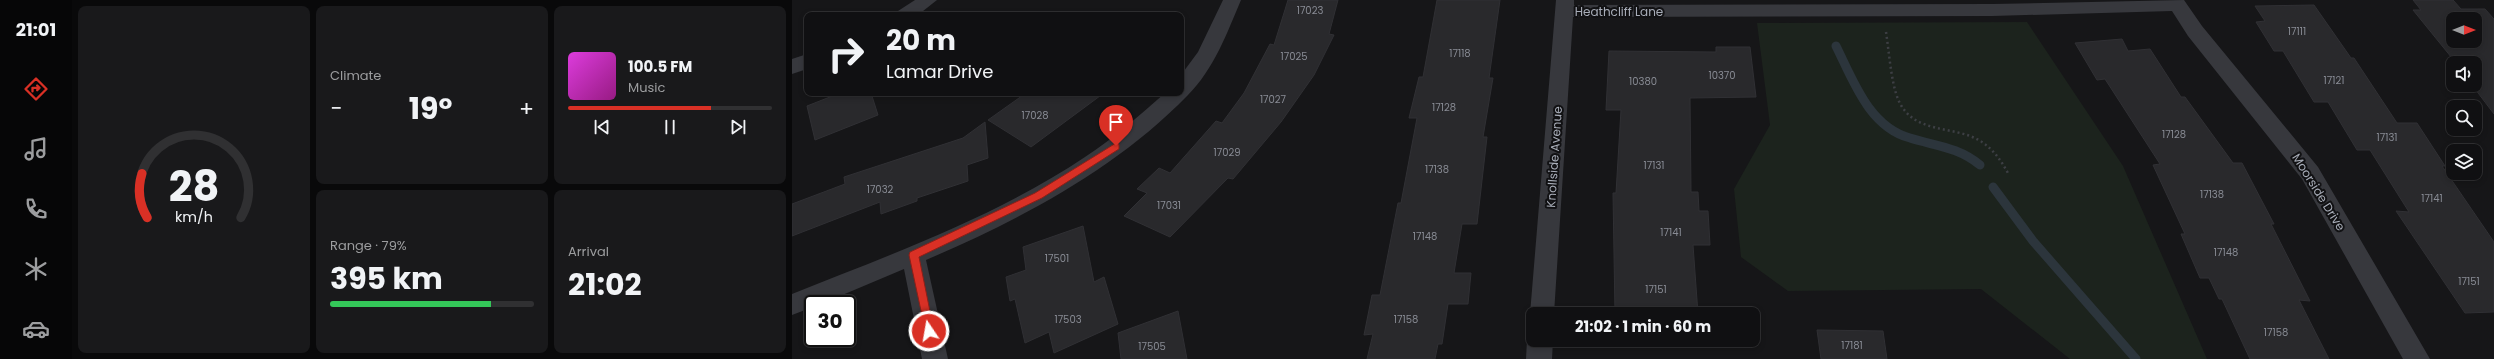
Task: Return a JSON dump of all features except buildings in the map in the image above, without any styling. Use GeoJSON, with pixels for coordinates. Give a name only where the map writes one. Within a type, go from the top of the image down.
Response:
{"type":"FeatureCollection","features":[{"type":"Feature","properties":{"kind":"street"},"geometry":{"type":"LineString","coordinates":[[910,12],[928,0]]}},
{"type":"Feature","properties":{"kind":"street"},"geometry":{"type":"LineString","coordinates":[[1184,86],[1207,55],[1232,0]]}},
{"type":"Feature","properties":{"kind":"street","name":"Heathcliff Lane"},"geometry":{"type":"LineString","coordinates":[[1565,5],[1880,10],[2175,3]]}},
{"type":"Feature","properties":{"kind":"street","name":"Moorside Drive"},"geometry":{"type":"LineString","coordinates":[[2175,3],[2200,37],[2310,173],[2417,359]]}},
{"type":"Feature","properties":{"kind":"street","name":"Knollside Avenue"},"geometry":{"type":"LineString","coordinates":[[1543,307],[1565,5]]}},
{"type":"Feature","properties":{"kind":"street"},"geometry":{"type":"LineString","coordinates":[[792,67],[804,62]]}},
{"type":"Feature","properties":{"kind":"street"},"geometry":{"type":"LineString","coordinates":[[792,305],[913,255],[1008,211],[1066,180],[1135,132],[1175,96]]}},
{"type":"Feature","properties":{"kind":"street"},"geometry":{"type":"LineString","coordinates":[[913,255],[935,359]]}},
{"type":"Feature","properties":{"kind":"street"},"geometry":{"type":"LineString","coordinates":[[1539,359],[1540,347]]}},
{"type":"Feature","properties":{"kind":"path"},"geometry":{"type":"LineString","coordinates":[[1880,10],[1893,60],[1898,99],[1902,107],[1915,120],[1927,126],[1972,137],[1982,142],[1998,156],[2009,175]]}},
{"type":"Feature","properties":{"kind":"shaded area"},"geometry":{"type":"Polygon","coordinates":[[[2027,22],[2123,166],[2207,359],[2070,359],[1981,289],[1788,291],[1741,257],[1734,189],[1770,125],[1757,23],[2027,22]]]}},
{"type":"Feature","properties":{"kind":"waterway"},"geometry":{"type":"LineString","coordinates":[[1836,46],[1864,101],[1884,124],[1896,132],[1910,138],[1963,154],[1980,165]]}},
{"type":"Feature","properties":{"kind":"waterway"},"geometry":{"type":"LineString","coordinates":[[1993,187],[2033,241],[2136,359]]}},
{"type":"Feature","properties":{"kind":"route"},"geometry":{"type":"LineString","coordinates":[[929,331],[913,255],[1038,196],[1066,180],[1116,146]]}}]}
